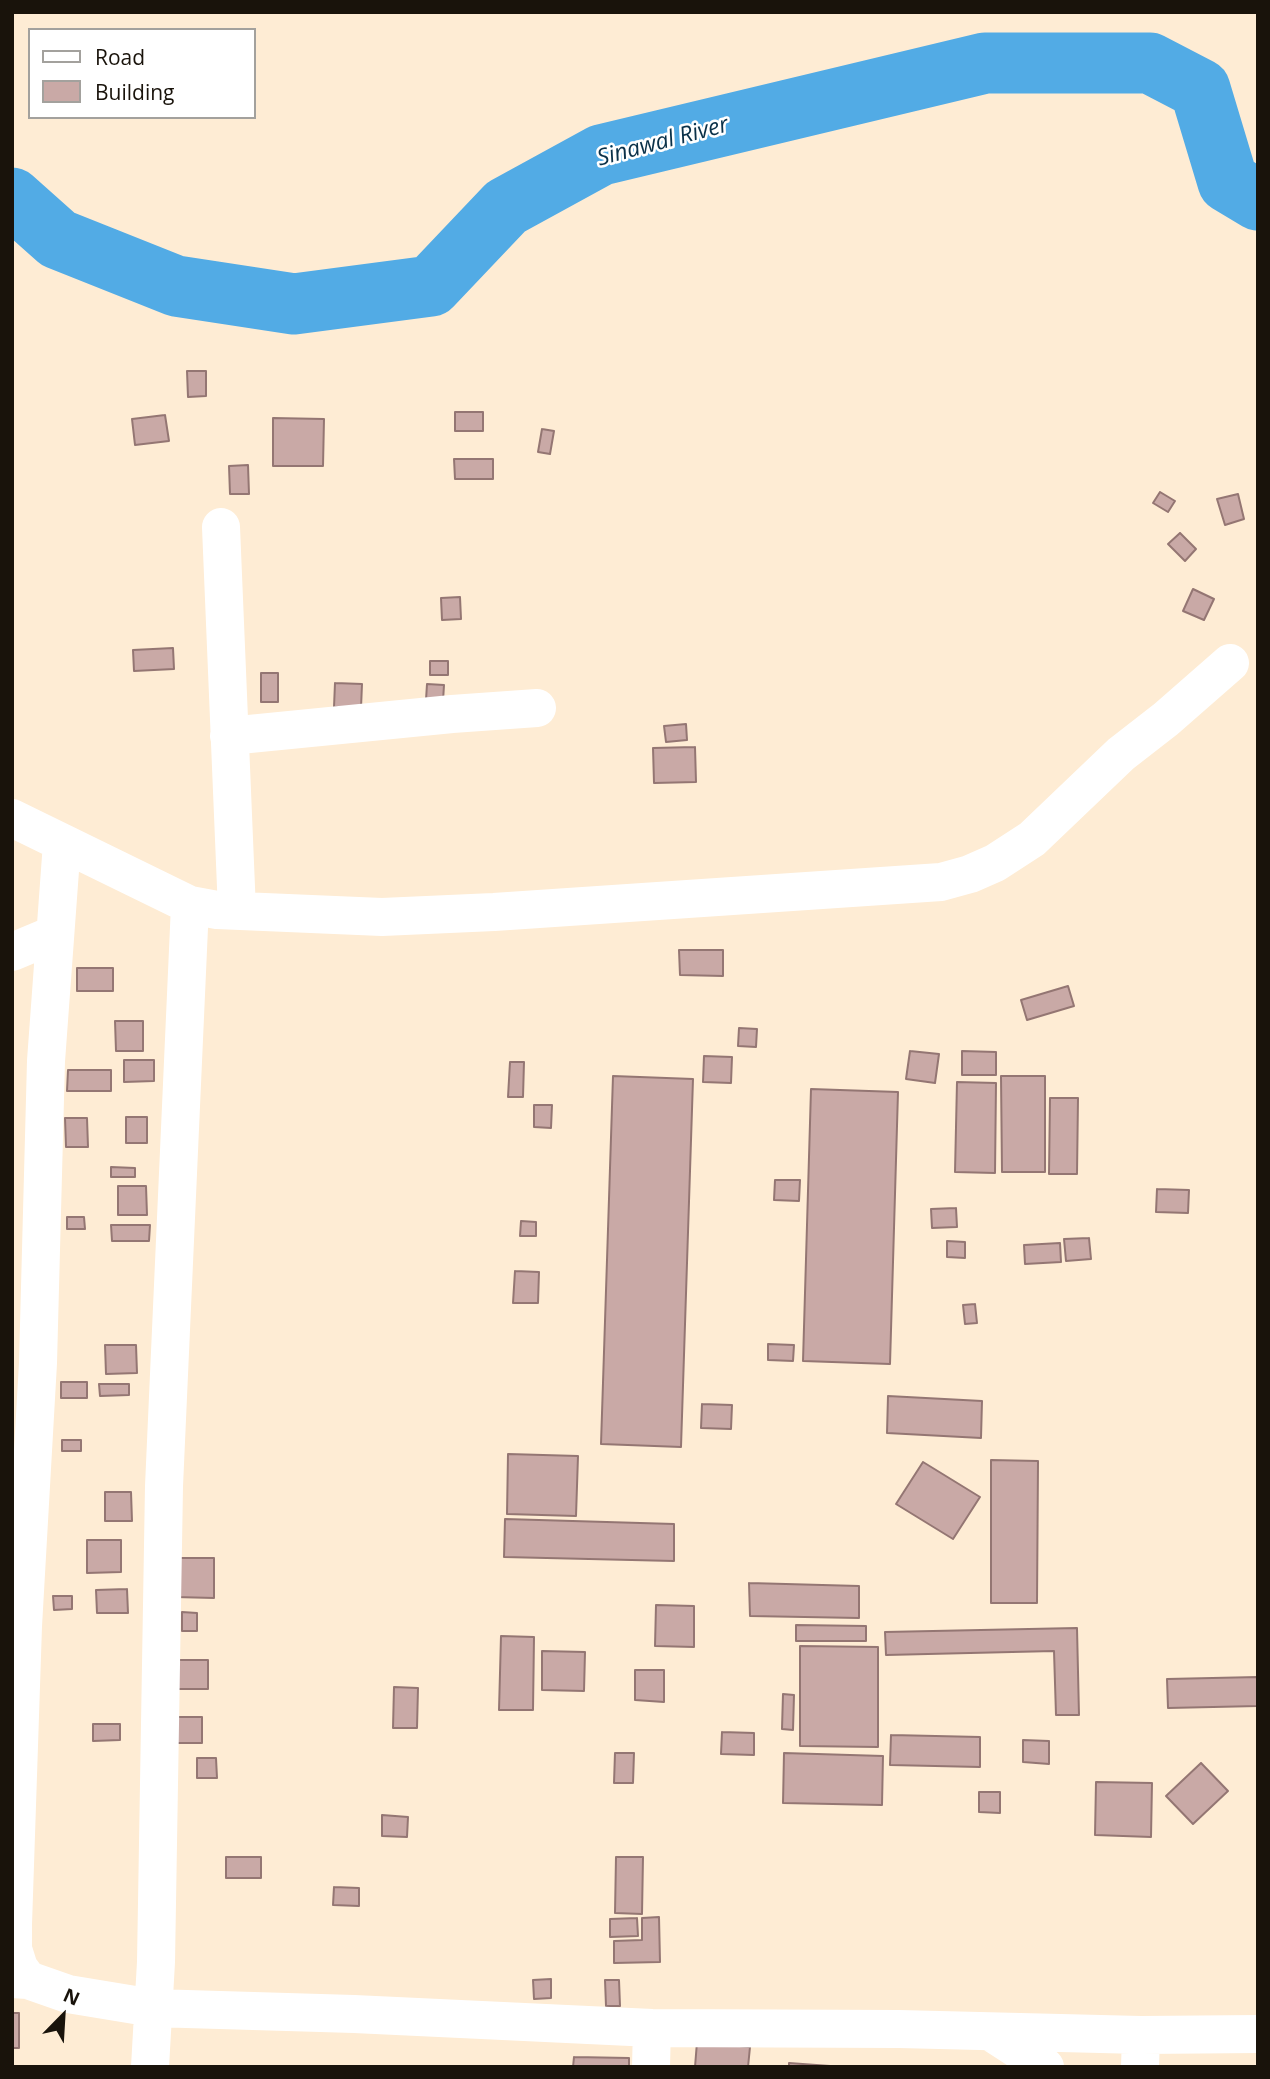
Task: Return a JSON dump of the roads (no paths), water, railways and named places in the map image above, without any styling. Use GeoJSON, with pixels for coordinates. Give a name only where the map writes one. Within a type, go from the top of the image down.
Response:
{"type":"FeatureCollection","features":[{"type":"Feature","properties":{"kind":"street"},"geometry":{"type":"LineString","coordinates":[[221,527],[237,911]]}},
{"type":"Feature","properties":{"kind":"street"},"geometry":{"type":"LineString","coordinates":[[12,818],[190,905],[237,911],[382,917],[941,882],[995,863],[1032,839],[1121,754],[1230,663]]}},
{"type":"Feature","properties":{"kind":"street"},"geometry":{"type":"LineString","coordinates":[[229,736],[537,708]]}},
{"type":"Feature","properties":{"kind":"street"},"geometry":{"type":"LineString","coordinates":[[62,842],[46,1061],[38,1363],[23,1626],[13,1924],[20,1979],[68,1994],[153,2008],[652,2028],[989,2031],[1141,2051],[1258,2034]]}},
{"type":"Feature","properties":{"kind":"street"},"geometry":{"type":"LineString","coordinates":[[150,2067],[164,1486],[190,905]]}},
{"type":"Feature","properties":{"kind":"street"},"geometry":{"type":"LineString","coordinates":[[12,952],[55,934]]}},
{"type":"Feature","properties":{"kind":"street"},"geometry":{"type":"LineString","coordinates":[[651,2067],[652,2028]]}},
{"type":"Feature","properties":{"kind":"street"},"geometry":{"type":"LineString","coordinates":[[989,2031],[1045,2067]]}},
{"type":"Feature","properties":{"kind":"waterway","name":"Sinawal River"},"geometry":{"type":"LineString","coordinates":[[12,198],[58,239],[176,286],[294,304],[431,286],[506,207],[601,155],[985,63],[1150,63],[1200,89],[1228,182],[1258,200]]}}]}
